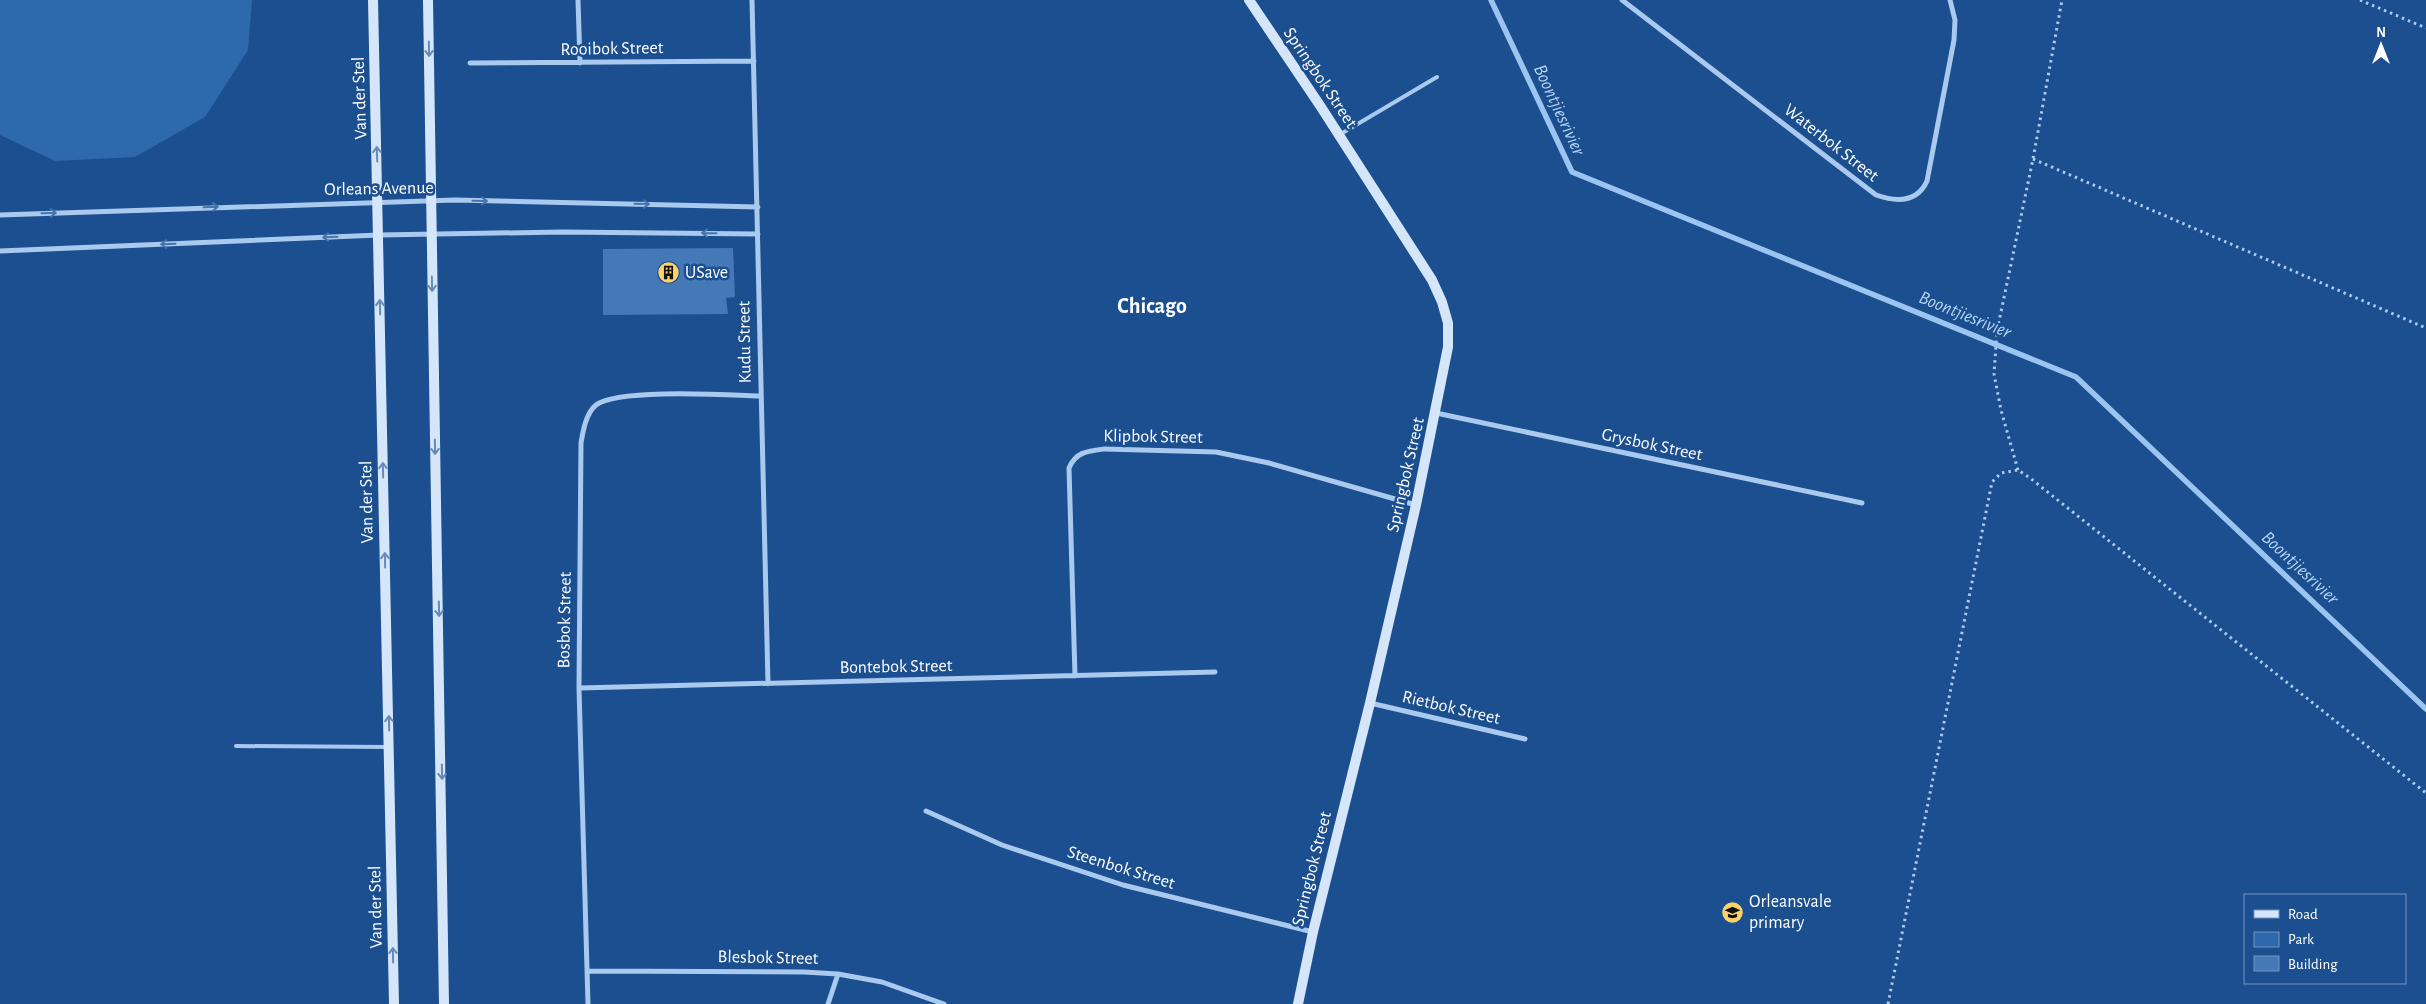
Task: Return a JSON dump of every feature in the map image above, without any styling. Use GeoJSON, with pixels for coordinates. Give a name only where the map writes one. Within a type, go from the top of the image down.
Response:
{"type":"FeatureCollection","features":[{"type":"Feature","properties":{"kind":"main road","name":"Van der Stel"},"geometry":{"type":"LineString","coordinates":[[373,0],[394,1004]]}},
{"type":"Feature","properties":{"kind":"main road"},"geometry":{"type":"LineString","coordinates":[[428,0],[444,1004]]}},
{"type":"Feature","properties":{"kind":"main road","name":"Springbok Street"},"geometry":{"type":"LineString","coordinates":[[1249,0],[1432,280],[1442,302],[1448,323],[1448,348],[1416,505],[1370,703],[1313,932],[1298,1004]]}},
{"type":"Feature","properties":{"kind":"street"},"geometry":{"type":"LineString","coordinates":[[578,0],[580,63]]}},
{"type":"Feature","properties":{"kind":"street","name":"Kudu Street"},"geometry":{"type":"LineString","coordinates":[[752,0],[768,684]]}},
{"type":"Feature","properties":{"kind":"street","name":"Waterbok Street"},"geometry":{"type":"LineString","coordinates":[[1622,0],[1876,195],[1889,200],[1902,200],[1915,196],[1923,190],[1928,181],[1954,40],[1955,20],[1950,0]]}},
{"type":"Feature","properties":{"kind":"street","name":"Rooibok Street"},"geometry":{"type":"LineString","coordinates":[[470,63],[754,61]]}},
{"type":"Feature","properties":{"kind":"street","name":"Orleans Avenue"},"geometry":{"type":"LineString","coordinates":[[0,214],[431,201],[758,207]]}},
{"type":"Feature","properties":{"kind":"street"},"geometry":{"type":"LineString","coordinates":[[0,251],[379,235],[432,236],[562,232],[758,234]]}},
{"type":"Feature","properties":{"kind":"street","name":"Bosbok Street"},"geometry":{"type":"LineString","coordinates":[[588,1004],[578,688],[581,443],[586,422],[596,404],[620,397],[650,394],[760,396]]}},
{"type":"Feature","properties":{"kind":"street","name":"Grysbok Street"},"geometry":{"type":"LineString","coordinates":[[1436,413],[1862,504]]}},
{"type":"Feature","properties":{"kind":"street","name":"Klipbok Street"},"geometry":{"type":"LineString","coordinates":[[1075,676],[1069,468],[1074,458],[1086,451],[1104,448],[1216,452],[1269,463],[1416,505]]}},
{"type":"Feature","properties":{"kind":"street","name":"Bontebok Street"},"geometry":{"type":"LineString","coordinates":[[578,688],[1215,672]]}},
{"type":"Feature","properties":{"kind":"street","name":"Rietbok Street"},"geometry":{"type":"LineString","coordinates":[[1370,703],[1525,739]]}},
{"type":"Feature","properties":{"kind":"street","name":"Steenbok Street"},"geometry":{"type":"LineString","coordinates":[[926,811],[1002,845],[1123,885],[1313,932]]}},
{"type":"Feature","properties":{"kind":"street","name":"Blesbok Street"},"geometry":{"type":"LineString","coordinates":[[587,971],[804,972],[838,974],[882,982],[944,1004]]}},
{"type":"Feature","properties":{"kind":"street"},"geometry":{"type":"LineString","coordinates":[[828,1004],[838,974]]}},
{"type":"Feature","properties":{"kind":"lane"},"geometry":{"type":"LineString","coordinates":[[1339,135],[1437,77]]}},
{"type":"Feature","properties":{"kind":"lane"},"geometry":{"type":"LineString","coordinates":[[236,746],[389,747]]}},
{"type":"Feature","properties":{"kind":"path"},"geometry":{"type":"LineString","coordinates":[[2062,0],[2033,159],[1997,330],[1994,374],[2001,410],[2018,470],[2426,793]]}},
{"type":"Feature","properties":{"kind":"path"},"geometry":{"type":"LineString","coordinates":[[2360,0],[2426,28]]}},
{"type":"Feature","properties":{"kind":"path"},"geometry":{"type":"LineString","coordinates":[[2033,159],[2426,328]]}},
{"type":"Feature","properties":{"kind":"path"},"geometry":{"type":"LineString","coordinates":[[1888,1004],[1992,482],[2001,473],[2018,470]]}},
{"type":"Feature","properties":{"kind":"green space"},"geometry":{"type":"Polygon","coordinates":[[[0,0],[252,0],[248,50],[205,117],[135,157],[55,161],[0,135],[0,0]]]}},
{"type":"Feature","properties":{"kind":"building","name":"USave"},"geometry":{"type":"Polygon","coordinates":[[[733,248],[735,297],[726,298],[728,314],[603,315],[603,249],[733,248]]]}},
{"type":"Feature","properties":{"kind":"waterway","name":"Boontjiesrivier"},"geometry":{"type":"LineString","coordinates":[[1491,0],[1572,172],[2076,377],[2426,709]]}},
{"type":"Feature","properties":{"kind":"place","name":"USave"},"geometry":{"type":"Point","coordinates":[669,273]}},
{"type":"Feature","properties":{"kind":"place","name":"Orleansvale primary"},"geometry":{"type":"Point","coordinates":[1733,912]}},
{"type":"Feature","properties":{"kind":"district","name":"Chicago"},"geometry":{"type":"Point","coordinates":[1152,306]}}]}
